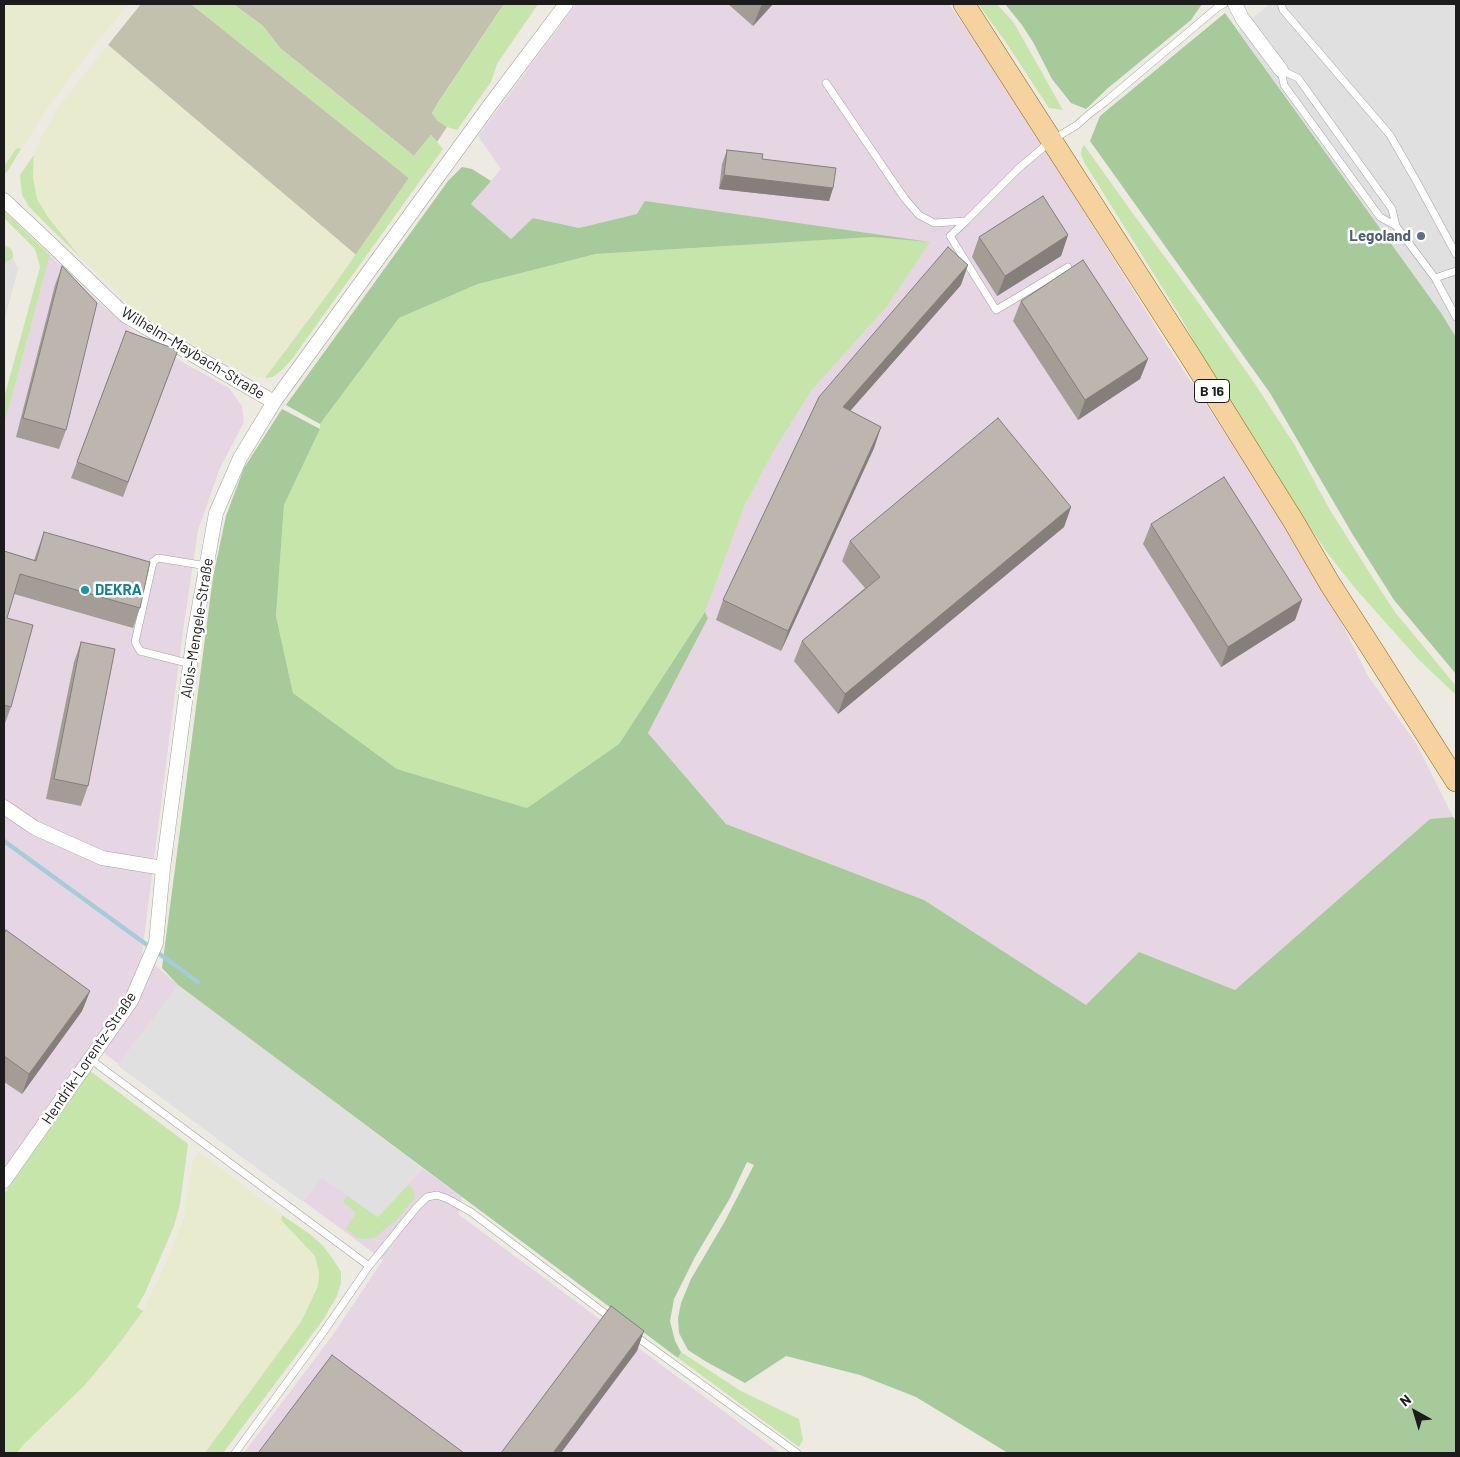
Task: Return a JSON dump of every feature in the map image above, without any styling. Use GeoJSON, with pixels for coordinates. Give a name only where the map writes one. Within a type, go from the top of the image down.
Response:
{"type":"FeatureCollection","features":[{"type":"Feature","properties":{"kind":"main road","name":"B 16"},"geometry":{"type":"LineString","coordinates":[[964,4],[1192,359],[1289,514],[1330,584],[1456,781]]}},
{"type":"Feature","properties":{"kind":"street","name":"Alois-Mengele-Straße"},"geometry":{"type":"LineString","coordinates":[[164,868],[190,664],[216,513],[240,458],[274,402],[484,112],[566,4]]}},
{"type":"Feature","properties":{"kind":"street"},"geometry":{"type":"LineString","coordinates":[[1235,4],[1242,18],[1281,70]]}},
{"type":"Feature","properties":{"kind":"street","name":"Wilhelm-Maybach-Straße"},"geometry":{"type":"LineString","coordinates":[[4,200],[126,316],[274,402]]}},
{"type":"Feature","properties":{"kind":"street"},"geometry":{"type":"LineString","coordinates":[[4,807],[36,828],[102,858],[164,868]]}},
{"type":"Feature","properties":{"kind":"street","name":"Hendrik-Lorentz-Straße"},"geometry":{"type":"LineString","coordinates":[[4,1181],[132,1001],[156,943],[164,868]]}},
{"type":"Feature","properties":{"kind":"lane"},"geometry":{"type":"LineString","coordinates":[[1068,268],[996,310],[950,236],[1019,168],[1052,140],[1077,125],[1224,4]]}},
{"type":"Feature","properties":{"kind":"lane"},"geometry":{"type":"LineString","coordinates":[[1281,4],[1283,10],[1390,135],[1456,254]]}},
{"type":"Feature","properties":{"kind":"lane"},"geometry":{"type":"LineString","coordinates":[[1281,70],[1284,85],[1331,152],[1380,217],[1396,226]]}},
{"type":"Feature","properties":{"kind":"lane"},"geometry":{"type":"LineString","coordinates":[[1281,70],[1298,78],[1392,209],[1396,226],[1435,278],[1456,317]]}},
{"type":"Feature","properties":{"kind":"lane"},"geometry":{"type":"LineString","coordinates":[[826,83],[905,199],[919,215],[934,223],[966,221]]}},
{"type":"Feature","properties":{"kind":"lane"},"geometry":{"type":"LineString","coordinates":[[1435,278],[1456,271]]}},
{"type":"Feature","properties":{"kind":"lane"},"geometry":{"type":"LineString","coordinates":[[190,664],[140,651],[135,642],[153,562],[158,558],[207,566]]}},
{"type":"Feature","properties":{"kind":"lane"},"geometry":{"type":"LineString","coordinates":[[89,1059],[369,1266]]}},
{"type":"Feature","properties":{"kind":"lane"},"geometry":{"type":"LineString","coordinates":[[234,1453],[322,1334],[369,1266],[427,1197],[437,1195],[471,1212],[619,1324]]}},
{"type":"Feature","properties":{"kind":"lane"},"geometry":{"type":"LineString","coordinates":[[627,1330],[797,1453]]}},
{"type":"Feature","properties":{"kind":"shaded area"},"geometry":{"type":"Polygon","coordinates":[[[4,4],[129,4],[92,48],[53,100],[22,149],[17,149],[4,166],[4,4]]]}},
{"type":"Feature","properties":{"kind":"shaded area"},"geometry":{"type":"Polygon","coordinates":[[[141,4],[191,4],[409,178],[356,255],[108,45],[141,4]]]}},
{"type":"Feature","properties":{"kind":"shaded area"},"geometry":{"type":"Polygon","coordinates":[[[233,4],[504,4],[432,113],[437,120],[447,127],[437,142],[431,135],[414,156],[280,48],[263,26],[233,4]]]}},
{"type":"Feature","properties":{"kind":"shaded area"},"geometry":{"type":"Polygon","coordinates":[[[576,4],[949,4],[1004,83],[1172,353],[1314,568],[1368,676],[1416,743],[1453,817],[1430,819],[1235,990],[1139,952],[1086,1006],[924,900],[726,824],[648,733],[708,618],[705,612],[745,505],[772,454],[811,391],[885,309],[637,214],[579,228],[533,218],[511,239],[471,204],[501,169],[478,136],[576,4]]]}},
{"type":"Feature","properties":{"kind":"shaded area","name":"Legoland"},"geometry":{"type":"Polygon","coordinates":[[[1269,4],[1456,4],[1456,337],[1444,317],[1238,31],[1269,4]]]}},
{"type":"Feature","properties":{"kind":"shaded area"},"geometry":{"type":"Polygon","coordinates":[[[108,45],[356,255],[265,378],[258,378],[238,369],[174,336],[133,308],[81,258],[47,216],[37,199],[33,178],[34,155],[39,142],[59,106],[108,45]]]}},
{"type":"Feature","properties":{"kind":"shaded area"},"geometry":{"type":"Polygon","coordinates":[[[50,255],[103,306],[145,341],[229,388],[242,406],[244,422],[220,468],[198,530],[182,638],[142,954],[178,985],[462,1197],[458,1214],[780,1453],[244,1453],[332,1336],[383,1260],[92,1044],[4,1175],[4,426],[50,255]]]}},
{"type":"Feature","properties":{"kind":"shaded area"},"geometry":{"type":"Polygon","coordinates":[[[13,258],[18,269],[4,322],[4,264],[13,258]]]}},
{"type":"Feature","properties":{"kind":"shaded area"},"geometry":{"type":"Polygon","coordinates":[[[178,985],[423,1169],[378,1217],[322,1178],[303,1202],[117,1065],[178,985]]]}},
{"type":"Feature","properties":{"kind":"shaded area"},"geometry":{"type":"Polygon","coordinates":[[[199,1152],[282,1215],[281,1220],[315,1256],[319,1273],[318,1286],[301,1322],[205,1453],[17,1453],[85,1385],[143,1311],[170,1254],[184,1217],[193,1159],[199,1152]]]}},
{"type":"Feature","properties":{"kind":"green space"},"geometry":{"type":"Polygon","coordinates":[[[191,4],[233,4],[263,26],[280,48],[414,156],[431,135],[443,149],[292,359],[273,377],[265,378],[330,291],[409,178],[191,4]]]}},
{"type":"Feature","properties":{"kind":"green space"},"geometry":{"type":"Polygon","coordinates":[[[504,4],[538,4],[497,64],[491,82],[457,130],[447,127],[437,120],[432,113],[504,4]]]}},
{"type":"Feature","properties":{"kind":"green space"},"geometry":{"type":"Polygon","coordinates":[[[978,4],[997,4],[1014,23],[1063,110],[1049,108],[978,4]]]}},
{"type":"Feature","properties":{"kind":"green space"},"geometry":{"type":"Polygon","coordinates":[[[1005,4],[1202,4],[1191,20],[1108,88],[1086,109],[1071,103],[1052,79],[1033,42],[1005,4]]]}},
{"type":"Feature","properties":{"kind":"green space"},"geometry":{"type":"Polygon","coordinates":[[[1225,13],[1440,311],[1456,337],[1456,674],[1394,600],[1353,535],[1270,393],[1090,141],[1100,116],[1225,13]]]}},
{"type":"Feature","properties":{"kind":"green space"},"geometry":{"type":"Polygon","coordinates":[[[1084,145],[1255,384],[1294,444],[1330,510],[1369,572],[1395,612],[1456,686],[1456,695],[1419,660],[1354,587],[1292,502],[1212,374],[1180,316],[1084,162],[1081,154],[1084,145]]]}},
{"type":"Feature","properties":{"kind":"green space"},"geometry":{"type":"Polygon","coordinates":[[[17,148],[21,149],[4,174],[4,166],[17,148]]]}},
{"type":"Feature","properties":{"kind":"green space"},"geometry":{"type":"Polygon","coordinates":[[[34,155],[33,178],[37,199],[47,216],[81,258],[30,208],[22,195],[20,175],[34,155]]]}},
{"type":"Feature","properties":{"kind":"green space"},"geometry":{"type":"Polygon","coordinates":[[[462,167],[472,169],[491,181],[471,204],[511,239],[533,218],[579,228],[637,214],[645,201],[930,242],[872,237],[596,254],[478,284],[399,318],[320,424],[286,405],[448,181],[462,167]]]}},
{"type":"Feature","properties":{"kind":"green space"},"geometry":{"type":"Polygon","coordinates":[[[4,211],[50,255],[4,426],[4,398],[40,267],[35,249],[4,218],[4,211]]]}},
{"type":"Feature","properties":{"kind":"green space"},"geometry":{"type":"Polygon","coordinates":[[[872,237],[930,242],[885,309],[811,391],[772,454],[745,505],[705,612],[619,744],[527,808],[397,769],[293,693],[276,616],[284,505],[320,429],[320,424],[399,318],[478,284],[596,254],[872,237]]]}},
{"type":"Feature","properties":{"kind":"green space"},"geometry":{"type":"Polygon","coordinates":[[[4,245],[10,248],[13,258],[4,264],[4,245]]]}},
{"type":"Feature","properties":{"kind":"green space"},"geometry":{"type":"Polygon","coordinates":[[[282,409],[320,429],[284,505],[276,616],[293,693],[397,769],[527,808],[619,744],[705,612],[708,618],[648,733],[726,824],[924,900],[1086,1005],[1139,952],[1235,990],[1430,819],[1453,817],[1456,820],[1456,1453],[1008,1453],[916,1397],[860,1375],[786,1356],[745,1383],[688,1350],[679,1333],[678,1318],[681,1303],[691,1279],[725,1221],[754,1165],[747,1162],[730,1198],[695,1257],[674,1299],[670,1321],[675,1341],[681,1352],[678,1358],[178,985],[162,968],[213,577],[226,516],[244,468],[282,409]]]}},
{"type":"Feature","properties":{"kind":"green space"},"geometry":{"type":"Polygon","coordinates":[[[90,1071],[188,1144],[180,1204],[174,1226],[137,1307],[143,1311],[85,1385],[17,1453],[4,1453],[4,1194],[90,1071]]]}},
{"type":"Feature","properties":{"kind":"green space"},"geometry":{"type":"Polygon","coordinates":[[[408,1184],[413,1190],[415,1198],[396,1220],[376,1237],[358,1238],[346,1229],[356,1213],[343,1202],[347,1196],[378,1217],[408,1184]]]}},
{"type":"Feature","properties":{"kind":"green space"},"geometry":{"type":"Polygon","coordinates":[[[282,1215],[311,1235],[333,1259],[341,1272],[341,1283],[337,1296],[323,1320],[223,1453],[205,1453],[301,1322],[318,1286],[319,1273],[315,1256],[281,1220],[282,1215]]]}},
{"type":"Feature","properties":{"kind":"green space"},"geometry":{"type":"Polygon","coordinates":[[[681,1352],[741,1391],[799,1419],[803,1440],[799,1447],[678,1358],[681,1352]]]}},
{"type":"Feature","properties":{"kind":"building"},"geometry":{"type":"Polygon","coordinates":[[[727,150],[763,154],[762,159],[836,168],[833,188],[724,175],[727,150]]]}},
{"type":"Feature","properties":{"kind":"building"},"geometry":{"type":"Polygon","coordinates":[[[1043,196],[1068,235],[1005,276],[979,237],[1043,196]]]}},
{"type":"Feature","properties":{"kind":"building"},"geometry":{"type":"Polygon","coordinates":[[[948,247],[968,265],[843,407],[881,427],[788,631],[723,600],[819,397],[948,247]]]}},
{"type":"Feature","properties":{"kind":"building"},"geometry":{"type":"Polygon","coordinates":[[[1083,260],[1148,359],[1085,400],[1021,301],[1083,260]]]}},
{"type":"Feature","properties":{"kind":"building"},"geometry":{"type":"Polygon","coordinates":[[[62,266],[97,303],[66,430],[23,418],[62,266]]]}},
{"type":"Feature","properties":{"kind":"building"},"geometry":{"type":"Polygon","coordinates":[[[126,331],[178,350],[128,482],[77,462],[126,331]]]}},
{"type":"Feature","properties":{"kind":"building"},"geometry":{"type":"Polygon","coordinates":[[[998,418],[1071,507],[845,694],[802,641],[880,577],[850,541],[998,418]]]}},
{"type":"Feature","properties":{"kind":"building"},"geometry":{"type":"Polygon","coordinates":[[[1224,477],[1302,600],[1228,647],[1151,524],[1224,477]]]}},
{"type":"Feature","properties":{"kind":"building"},"geometry":{"type":"Polygon","coordinates":[[[44,532],[150,562],[140,608],[20,574],[7,618],[33,625],[11,707],[4,705],[4,551],[36,561],[44,532]]]}},
{"type":"Feature","properties":{"kind":"building"},"geometry":{"type":"Polygon","coordinates":[[[81,642],[115,649],[88,786],[54,779],[81,642]]]}},
{"type":"Feature","properties":{"kind":"building"},"geometry":{"type":"Polygon","coordinates":[[[6,930],[90,991],[29,1074],[4,1056],[4,934],[6,930]]]}},
{"type":"Feature","properties":{"kind":"building"},"geometry":{"type":"Polygon","coordinates":[[[611,1306],[644,1331],[553,1453],[501,1453],[611,1306]]]}},
{"type":"Feature","properties":{"kind":"building"},"geometry":{"type":"Polygon","coordinates":[[[332,1355],[464,1453],[258,1453],[332,1355]]]}},
{"type":"Feature","properties":{"kind":"waterway"},"geometry":{"type":"LineString","coordinates":[[4,841],[198,982]]}},
{"type":"Feature","properties":{"kind":"place","name":"Legoland"},"geometry":{"type":"Point","coordinates":[1421,236]}},
{"type":"Feature","properties":{"kind":"place","name":"DEKRA"},"geometry":{"type":"Point","coordinates":[85,590]}}]}
